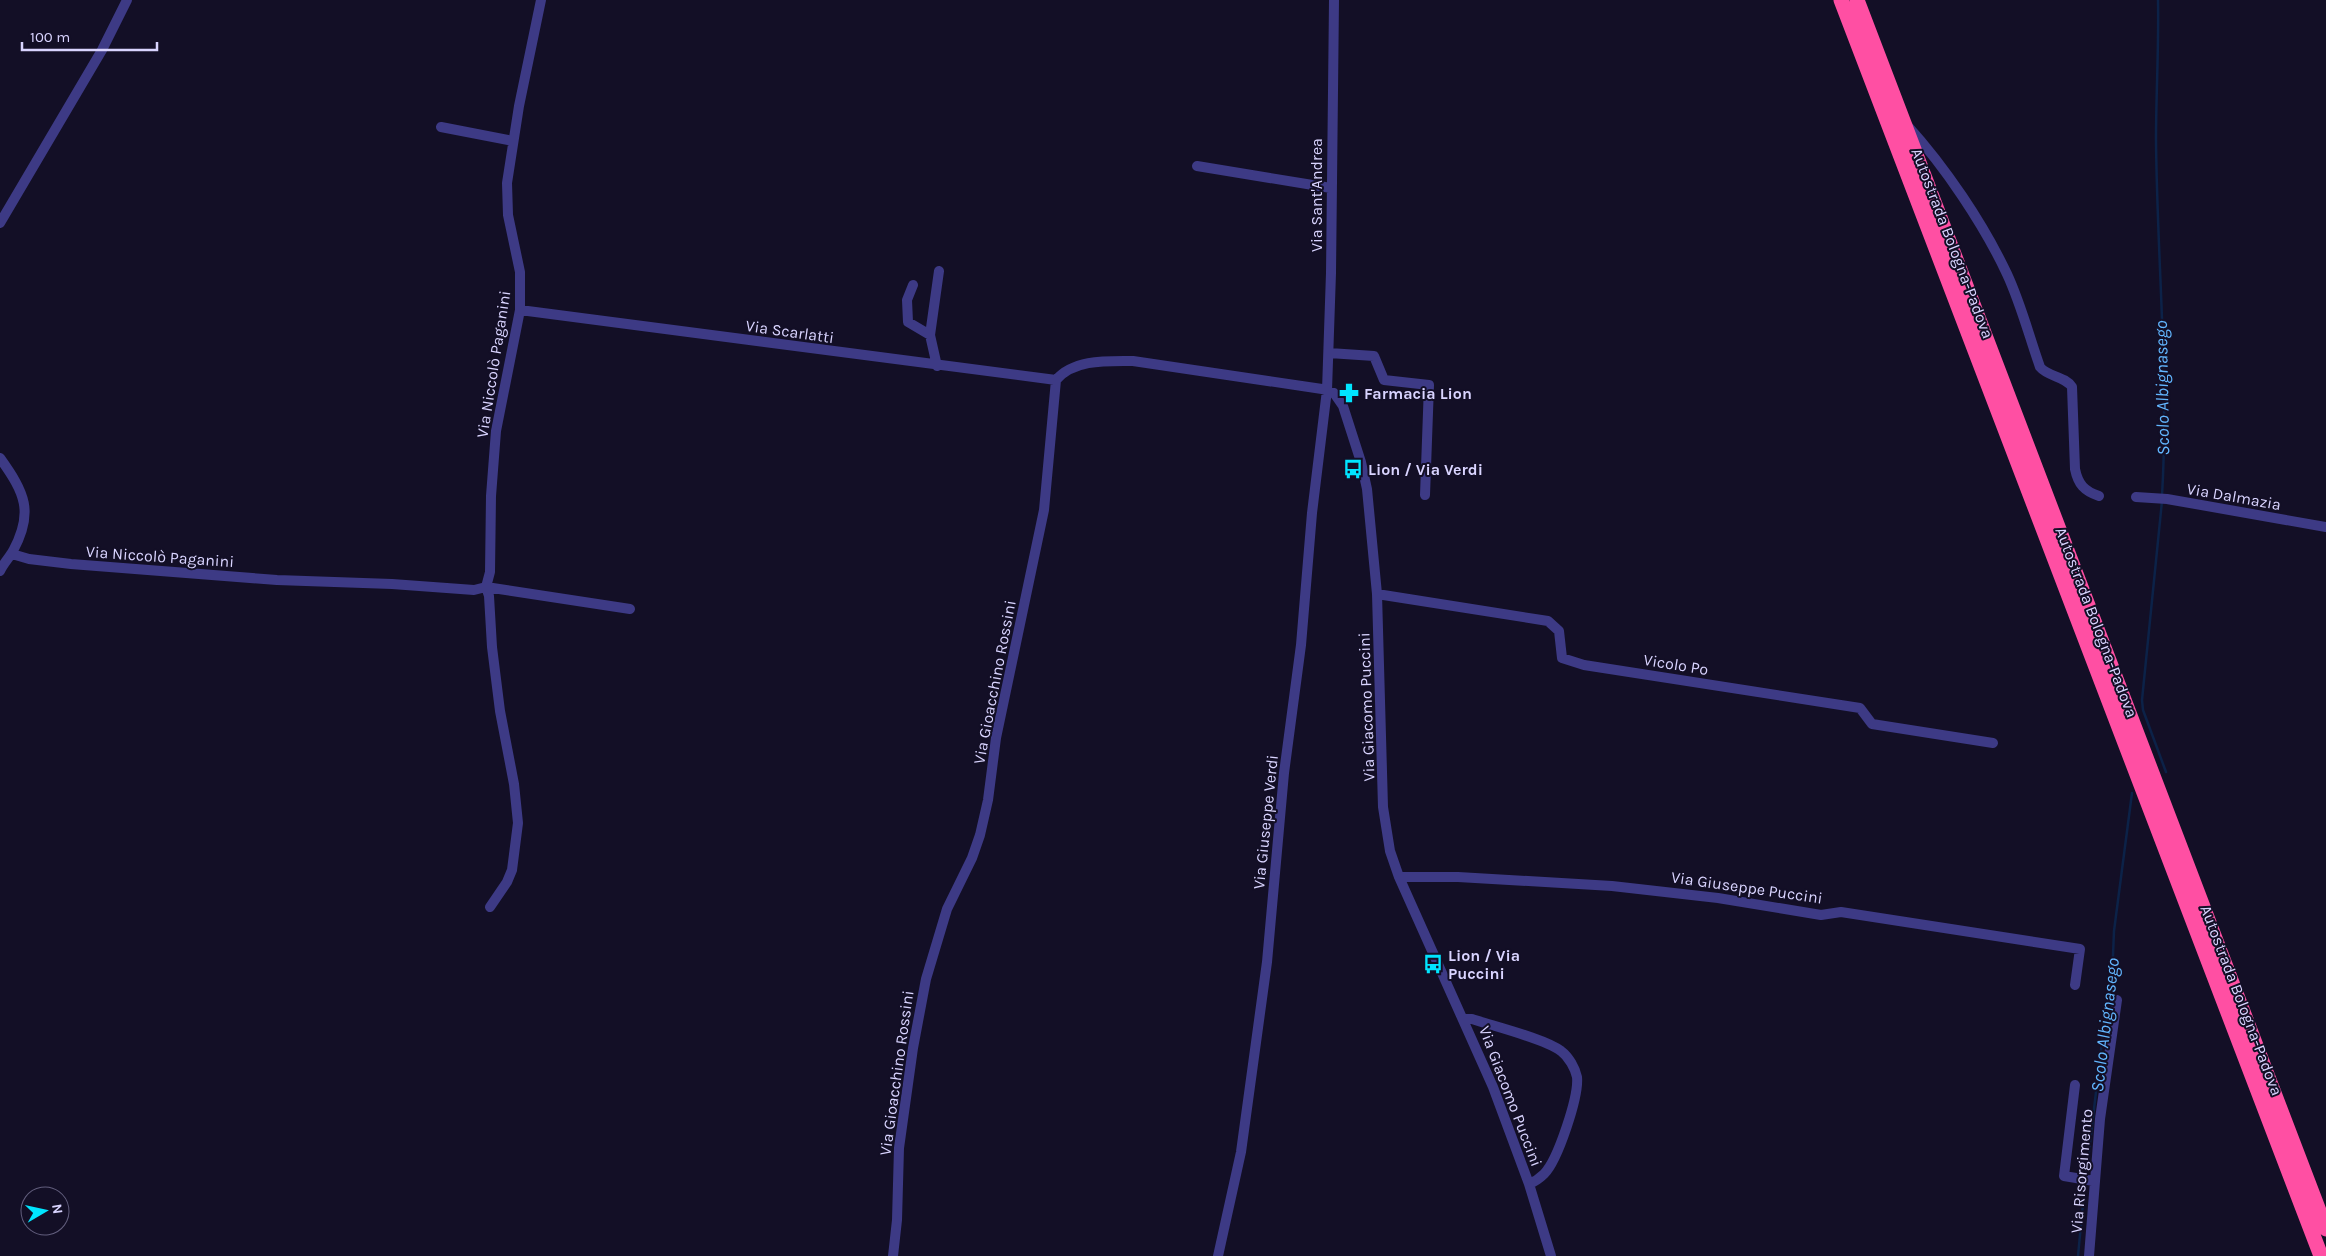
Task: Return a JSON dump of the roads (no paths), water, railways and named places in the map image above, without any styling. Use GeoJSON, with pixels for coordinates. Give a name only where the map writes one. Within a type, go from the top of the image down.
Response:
{"type":"FeatureCollection","features":[{"type":"Feature","properties":{"kind":"highway","name":"Autostrada Bologna-Padova"},"geometry":{"type":"LineString","coordinates":[[1841,0],[2321,1256]]}},
{"type":"Feature","properties":{"kind":"highway","name":"Autostrada Bologna-Padova"},"geometry":{"type":"LineString","coordinates":[[1857,0],[2326,1230]]}},
{"type":"Feature","properties":{"kind":"street"},"geometry":{"type":"LineString","coordinates":[[0,223],[102,50],[127,0]]}},
{"type":"Feature","properties":{"kind":"street","name":"Via Niccolò Paganini"},"geometry":{"type":"LineString","coordinates":[[490,908],[507,882],[512,870],[518,823],[514,784],[499,704],[492,647],[489,596],[486,586],[490,572],[491,496],[496,431],[520,310],[518,254],[506,199],[513,141],[542,0]]}},
{"type":"Feature","properties":{"kind":"street","name":"Via Sant'Andrea"},"geometry":{"type":"LineString","coordinates":[[1327,390],[1334,0]]}},
{"type":"Feature","properties":{"kind":"street"},"geometry":{"type":"LineString","coordinates":[[1903,120],[1923,142],[1984,231],[2007,274],[2021,307],[2040,367],[2045,373],[2069,383],[2072,387],[2077,480],[2083,488],[2099,496]]}},
{"type":"Feature","properties":{"kind":"street"},"geometry":{"type":"LineString","coordinates":[[440,127],[513,141]]}},
{"type":"Feature","properties":{"kind":"street"},"geometry":{"type":"LineString","coordinates":[[1197,166],[1331,188]]}},
{"type":"Feature","properties":{"kind":"street"},"geometry":{"type":"LineString","coordinates":[[937,366],[930,335],[939,271]]}},
{"type":"Feature","properties":{"kind":"street"},"geometry":{"type":"LineString","coordinates":[[912,285],[907,300],[908,322],[930,335]]}},
{"type":"Feature","properties":{"kind":"street","name":"Via Scarlatti"},"geometry":{"type":"LineString","coordinates":[[520,310],[937,366],[1056,380]]}},
{"type":"Feature","properties":{"kind":"street"},"geometry":{"type":"LineString","coordinates":[[1329,353],[1374,356],[1384,380],[1429,385],[1425,495]]}},
{"type":"Feature","properties":{"kind":"street"},"geometry":{"type":"LineString","coordinates":[[1056,380],[1070,368],[1110,361],[1133,361],[1327,390]]}},
{"type":"Feature","properties":{"kind":"street","name":"Via Gioacchino Rossini"},"geometry":{"type":"LineString","coordinates":[[893,1256],[897,1220],[899,1148],[912,1048],[928,970],[947,909],[972,858],[986,808],[996,738],[1044,510],[1056,380]]}},
{"type":"Feature","properties":{"kind":"street","name":"Via Giacomo Puccini"},"geometry":{"type":"LineString","coordinates":[[1327,390],[1338,397],[1343,406],[1362,462],[1367,489],[1377,594],[1383,807],[1390,851],[1399,877],[1465,1019],[1497,1095],[1551,1256]]}},
{"type":"Feature","properties":{"kind":"street","name":"Via Giuseppe Verdi"},"geometry":{"type":"LineString","coordinates":[[1218,1256],[1241,1152],[1267,962],[1283,782],[1301,645],[1312,512],[1327,390]]}},
{"type":"Feature","properties":{"kind":"street"},"geometry":{"type":"LineString","coordinates":[[0,458],[18,486],[26,510],[24,526],[12,554],[0,571]]}},
{"type":"Feature","properties":{"kind":"street","name":"Via Dalmazia"},"geometry":{"type":"LineString","coordinates":[[2136,497],[2167,500],[2326,527]]}},
{"type":"Feature","properties":{"kind":"street","name":"Via Niccolò Paganini"},"geometry":{"type":"LineString","coordinates":[[12,554],[29,559],[71,564],[277,580],[392,584],[474,590],[486,586],[630,609]]}},
{"type":"Feature","properties":{"kind":"street","name":"Vicolo Po"},"geometry":{"type":"LineString","coordinates":[[1377,594],[1548,620],[1559,631],[1562,658],[1584,665],[1860,708],[1872,724],[1992,743]]}},
{"type":"Feature","properties":{"kind":"street","name":"Via Giuseppe Puccini"},"geometry":{"type":"LineString","coordinates":[[1399,877],[1478,878],[1671,891],[1821,915],[1841,912],[2080,949],[2075,986]]}},
{"type":"Feature","properties":{"kind":"street","name":"Via Risorgimento"},"geometry":{"type":"LineString","coordinates":[[2089,1256],[2088,1180],[2100,1119],[2117,1000]]}},
{"type":"Feature","properties":{"kind":"street","name":"Via Giacomo Puccini"},"geometry":{"type":"LineString","coordinates":[[1465,1019],[1472,1019],[1550,1045],[1568,1058],[1575,1070],[1577,1078],[1575,1092],[1558,1151],[1544,1174],[1528,1184]]}},
{"type":"Feature","properties":{"kind":"street"},"geometry":{"type":"LineString","coordinates":[[2075,1085],[2064,1176],[2088,1180]]}},
{"type":"Feature","properties":{"kind":"waterway","name":"Scolo Albignasego"},"geometry":{"type":"LineString","coordinates":[[2158,0],[2156,140],[2164,407],[2162,496]]}},
{"type":"Feature","properties":{"kind":"waterway","name":"Scolo Albignasego"},"geometry":{"type":"LineString","coordinates":[[2162,501],[2142,700],[2143,710],[2166,772]]}},
{"type":"Feature","properties":{"kind":"waterway","name":"Scolo Albignasego"},"geometry":{"type":"LineString","coordinates":[[2086,1176],[2104,1025],[2112,980],[2114,931],[2132,793]]}},
{"type":"Feature","properties":{"kind":"waterway","name":"Scolo Albignasego"},"geometry":{"type":"LineString","coordinates":[[2078,1256],[2085,1182]]}},
{"type":"Feature","properties":{"kind":"place","name":"Farmacia Lion"},"geometry":{"type":"Point","coordinates":[1349,393]}},
{"type":"Feature","properties":{"kind":"place","name":"Lion / Via Verdi"},"geometry":{"type":"Point","coordinates":[1353,469]}},
{"type":"Feature","properties":{"kind":"place","name":"Lion / Via Puccini"},"geometry":{"type":"Point","coordinates":[1433,964]}}]}
